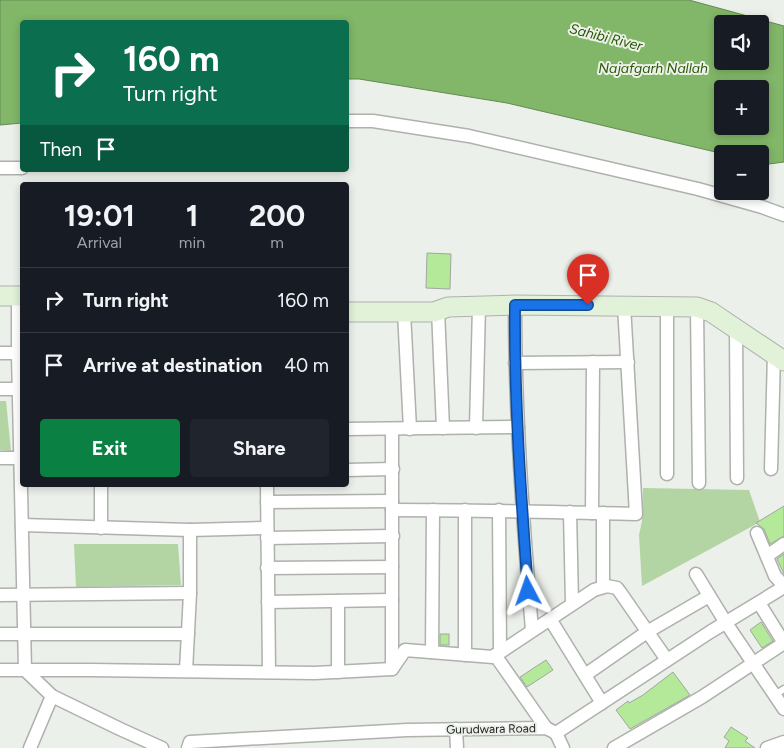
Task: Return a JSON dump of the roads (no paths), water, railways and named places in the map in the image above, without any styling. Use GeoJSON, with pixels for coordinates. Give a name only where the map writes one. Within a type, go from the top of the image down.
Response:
{"type":"FeatureCollection","features":[{"type":"Feature","properties":{"kind":"street"},"geometry":{"type":"LineString","coordinates":[[349,120],[373,121],[488,140],[698,189],[784,215]]}},
{"type":"Feature","properties":{"kind":"street"},"geometry":{"type":"LineString","coordinates":[[0,168],[20,168]]}},
{"type":"Feature","properties":{"kind":"street"},"geometry":{"type":"LineString","coordinates":[[349,301],[434,302],[443,309]]}},
{"type":"Feature","properties":{"kind":"street"},"geometry":{"type":"LineString","coordinates":[[0,458],[20,458],[20,354],[14,302]]}},
{"type":"Feature","properties":{"kind":"street"},"geometry":{"type":"LineString","coordinates":[[515,305],[515,363],[522,512],[532,630]]}},
{"type":"Feature","properties":{"kind":"street"},"geometry":{"type":"LineString","coordinates":[[349,312],[404,312],[515,305],[697,307],[711,312],[779,358],[771,469]]}},
{"type":"Feature","properties":{"kind":"street"},"geometry":{"type":"LineString","coordinates":[[267,502],[392,505],[433,510],[636,514],[624,305]]}},
{"type":"Feature","properties":{"kind":"street"},"geometry":{"type":"LineString","coordinates":[[476,428],[479,306]]}},
{"type":"Feature","properties":{"kind":"street"},"geometry":{"type":"LineString","coordinates":[[667,306],[667,474]]}},
{"type":"Feature","properties":{"kind":"street"},"geometry":{"type":"LineString","coordinates":[[697,307],[699,483]]}},
{"type":"Feature","properties":{"kind":"street"},"geometry":{"type":"LineString","coordinates":[[443,309],[443,428]]}},
{"type":"Feature","properties":{"kind":"street"},"geometry":{"type":"LineString","coordinates":[[404,312],[410,429]]}},
{"type":"Feature","properties":{"kind":"street"},"geometry":{"type":"LineString","coordinates":[[736,329],[737,478]]}},
{"type":"Feature","properties":{"kind":"street"},"geometry":{"type":"LineString","coordinates":[[0,353],[20,354]]}},
{"type":"Feature","properties":{"kind":"street"},"geometry":{"type":"LineString","coordinates":[[593,362],[597,513],[603,587]]}},
{"type":"Feature","properties":{"kind":"street"},"geometry":{"type":"LineString","coordinates":[[515,363],[628,362]]}},
{"type":"Feature","properties":{"kind":"street"},"geometry":{"type":"LineString","coordinates":[[0,389],[20,389]]}},
{"type":"Feature","properties":{"kind":"street"},"geometry":{"type":"LineString","coordinates":[[349,429],[518,427]]}},
{"type":"Feature","properties":{"kind":"street"},"geometry":{"type":"LineString","coordinates":[[392,429],[392,669]]}},
{"type":"Feature","properties":{"kind":"street"},"geometry":{"type":"LineString","coordinates":[[349,470],[393,469]]}},
{"type":"Feature","properties":{"kind":"street"},"geometry":{"type":"LineString","coordinates":[[21,487],[26,670],[52,696],[162,748]]}},
{"type":"Feature","properties":{"kind":"street"},"geometry":{"type":"LineString","coordinates":[[101,528],[102,487]]}},
{"type":"Feature","properties":{"kind":"street"},"geometry":{"type":"LineString","coordinates":[[267,487],[268,672]]}},
{"type":"Feature","properties":{"kind":"street"},"geometry":{"type":"LineString","coordinates":[[432,652],[433,510]]}},
{"type":"Feature","properties":{"kind":"street"},"geometry":{"type":"LineString","coordinates":[[465,510],[465,655]]}},
{"type":"Feature","properties":{"kind":"street"},"geometry":{"type":"LineString","coordinates":[[499,510],[498,653],[563,748]]}},
{"type":"Feature","properties":{"kind":"street"},"geometry":{"type":"LineString","coordinates":[[570,512],[572,603]]}},
{"type":"Feature","properties":{"kind":"street"},"geometry":{"type":"LineString","coordinates":[[22,525],[393,536]]}},
{"type":"Feature","properties":{"kind":"street"},"geometry":{"type":"LineString","coordinates":[[186,671],[190,593],[190,530]]}},
{"type":"Feature","properties":{"kind":"street"},"geometry":{"type":"LineString","coordinates":[[551,731],[602,703],[710,632],[784,587],[775,576],[757,533]]}},
{"type":"Feature","properties":{"kind":"street"},"geometry":{"type":"LineString","coordinates":[[767,556],[784,544]]}},
{"type":"Feature","properties":{"kind":"street"},"geometry":{"type":"LineString","coordinates":[[267,568],[392,567]]}},
{"type":"Feature","properties":{"kind":"street"},"geometry":{"type":"LineString","coordinates":[[696,574],[726,623],[754,663],[780,692],[784,709]]}},
{"type":"Feature","properties":{"kind":"street"},"geometry":{"type":"LineString","coordinates":[[392,669],[405,650],[493,656],[572,603],[594,590],[607,586],[617,588],[668,660]]}},
{"type":"Feature","properties":{"kind":"street"},"geometry":{"type":"LineString","coordinates":[[0,594],[190,593]]}},
{"type":"Feature","properties":{"kind":"street"},"geometry":{"type":"LineString","coordinates":[[585,675],[647,632],[709,596]]}},
{"type":"Feature","properties":{"kind":"street"},"geometry":{"type":"LineString","coordinates":[[268,602],[392,600]]}},
{"type":"Feature","properties":{"kind":"street"},"geometry":{"type":"LineString","coordinates":[[338,601],[338,672]]}},
{"type":"Feature","properties":{"kind":"street"},"geometry":{"type":"LineString","coordinates":[[614,748],[702,697],[784,643],[759,603]]}},
{"type":"Feature","properties":{"kind":"street"},"geometry":{"type":"LineString","coordinates":[[550,619],[602,703]]}},
{"type":"Feature","properties":{"kind":"street"},"geometry":{"type":"LineString","coordinates":[[0,634],[188,634]]}},
{"type":"Feature","properties":{"kind":"street"},"geometry":{"type":"LineString","coordinates":[[0,670],[338,672],[392,669]]}},
{"type":"Feature","properties":{"kind":"street"},"geometry":{"type":"LineString","coordinates":[[30,748],[52,696]]}},
{"type":"Feature","properties":{"kind":"street"},"geometry":{"type":"LineString","coordinates":[[456,729],[457,748]]}},
{"type":"Feature","properties":{"kind":"street","name":"Gurudwara Road"},"geometry":{"type":"LineString","coordinates":[[188,748],[190,742],[407,730],[551,731]]}},
{"type":"Feature","properties":{"kind":"street"},"geometry":{"type":"LineString","coordinates":[[767,748],[784,742]]}},
{"type":"Feature","properties":{"kind":"water","name":"Najafgarh Nallah"},"geometry":{"type":"Polygon","coordinates":[[[0,0],[689,0],[744,15],[714,15],[714,70],[769,70],[769,22],[784,26],[784,162],[769,164],[769,145],[714,145],[714,152],[507,103],[359,79],[349,79],[349,20],[20,20],[20,123],[0,125],[0,0]]]}},
{"type":"Feature","properties":{"kind":"water label","name":"Sahibi River"},"geometry":{"type":"Point","coordinates":[606,37]}}]}
